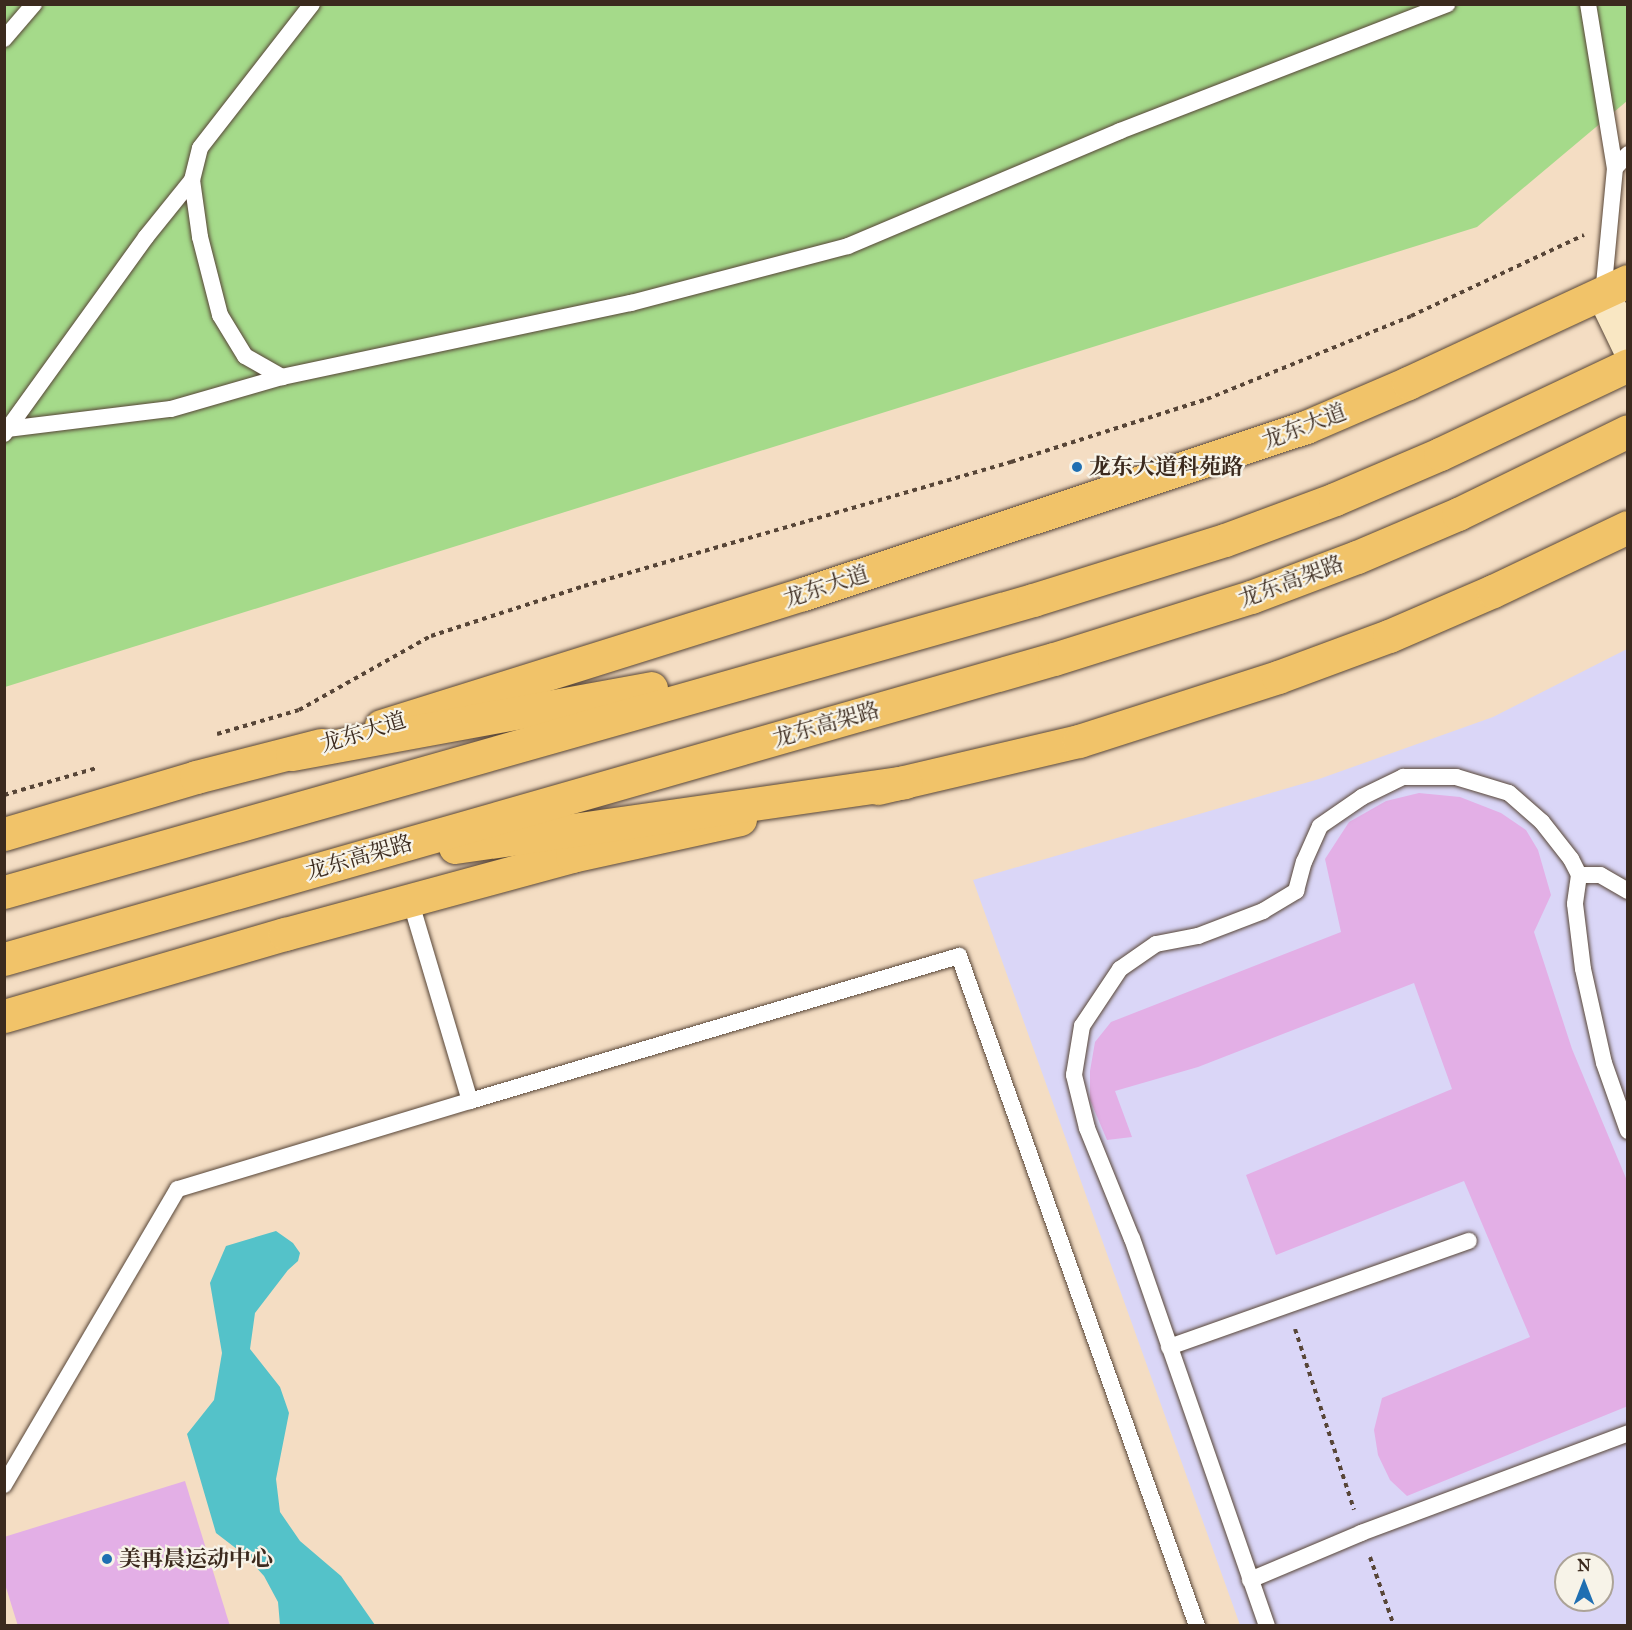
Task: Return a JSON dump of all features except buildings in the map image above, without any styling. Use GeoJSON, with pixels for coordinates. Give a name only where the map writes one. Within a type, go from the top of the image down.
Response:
{"type":"FeatureCollection","features":[{"type":"Feature","properties":{"kind":"main road","name":"龙东大道"},"geometry":{"type":"LineString","coordinates":[[4,834],[196,777],[292,754],[803,594],[1306,427],[1615,288]]}},
{"type":"Feature","properties":{"kind":"main road"},"geometry":{"type":"LineString","coordinates":[[4,891],[1033,600],[1225,540],[1335,499],[1440,454],[1628,366]]}},
{"type":"Feature","properties":{"kind":"main road","name":"龙东高架路"},"geometry":{"type":"LineString","coordinates":[[4,959],[938,693],[1251,597],[1346,561],[1458,514],[1628,431]]}},
{"type":"Feature","properties":{"kind":"main road"},"geometry":{"type":"LineString","coordinates":[[4,1016],[572,856],[1079,741],[1278,677],[1399,632],[1493,591],[1628,527]]}},
{"type":"Feature","properties":{"kind":"main road"},"geometry":{"type":"LineString","coordinates":[[292,754],[848,652]]}},
{"type":"Feature","properties":{"kind":"main road"},"geometry":{"type":"LineString","coordinates":[[326,866],[905,782]]}},
{"type":"Feature","properties":{"kind":"street"},"geometry":{"type":"LineString","coordinates":[[1615,288],[1628,346]]}},
{"type":"Feature","properties":{"kind":"lane"},"geometry":{"type":"LineString","coordinates":[[4,39],[34,4]]}},
{"type":"Feature","properties":{"kind":"lane"},"geometry":{"type":"LineString","coordinates":[[282,376],[245,356],[220,315],[200,237],[192,180],[200,148],[312,4]]}},
{"type":"Feature","properties":{"kind":"lane"},"geometry":{"type":"LineString","coordinates":[[6,432],[171,409],[282,376],[631,303],[848,246],[1120,131],[1447,4]]}},
{"type":"Feature","properties":{"kind":"lane"},"geometry":{"type":"LineString","coordinates":[[1588,4],[1615,168],[1610,222],[1615,288]]}},
{"type":"Feature","properties":{"kind":"lane"},"geometry":{"type":"LineString","coordinates":[[1615,168],[1628,154]]}},
{"type":"Feature","properties":{"kind":"lane"},"geometry":{"type":"LineString","coordinates":[[6,432],[146,237],[192,180]]}},
{"type":"Feature","properties":{"kind":"lane"},"geometry":{"type":"LineString","coordinates":[[1267,1626],[1132,1239],[1087,1128],[1074,1075],[1082,1026],[1120,969],[1156,944],[1198,936],[1263,911],[1296,891],[1304,862],[1320,826],[1362,797],[1403,777],[1456,777],[1509,793],[1542,822],[1571,858],[1579,875],[1575,904],[1583,969],[1604,1063],[1628,1131]]}},
{"type":"Feature","properties":{"kind":"lane"},"geometry":{"type":"LineString","coordinates":[[1579,875],[1600,875],[1628,891]]}},
{"type":"Feature","properties":{"kind":"lane"},"geometry":{"type":"LineString","coordinates":[[410,900],[471,1101]]}},
{"type":"Feature","properties":{"kind":"lane"},"geometry":{"type":"LineString","coordinates":[[4,1485],[178,1189],[959,957],[1197,1626]]}},
{"type":"Feature","properties":{"kind":"lane"},"geometry":{"type":"LineString","coordinates":[[1169,1347],[1469,1241]]}},
{"type":"Feature","properties":{"kind":"lane"},"geometry":{"type":"LineString","coordinates":[[1250,1580],[1361,1533],[1628,1433]]}},
{"type":"Feature","properties":{"kind":"path"},"geometry":{"type":"LineString","coordinates":[[208,736],[299,711],[431,636],[584,586],[1011,462],[1207,399],[1411,316],[1610,222]]}},
{"type":"Feature","properties":{"kind":"path"},"geometry":{"type":"LineString","coordinates":[[4,795],[106,766]]}},
{"type":"Feature","properties":{"kind":"path"},"geometry":{"type":"LineString","coordinates":[[1287,1305],[1361,1533],[1394,1626]]}},
{"type":"Feature","properties":{"kind":"shaded area"},"geometry":{"type":"Polygon","coordinates":[[[1627,649],[1627,1625],[1240,1625],[973,880],[1319,779],[1493,717],[1627,649]]]}},
{"type":"Feature","properties":{"kind":"green space"},"geometry":{"type":"Polygon","coordinates":[[[5,5],[1627,5],[1627,101],[1477,227],[5,687],[5,5]]]}},
{"type":"Feature","properties":{"kind":"water"},"geometry":{"type":"Polygon","coordinates":[[[276,1231],[293,1243],[300,1253],[298,1261],[288,1270],[255,1313],[250,1349],[280,1387],[289,1413],[276,1479],[280,1512],[300,1541],[341,1576],[375,1625],[280,1625],[278,1602],[264,1576],[246,1556],[216,1533],[187,1434],[214,1400],[222,1353],[210,1283],[226,1246],[276,1231]]]}},
{"type":"Feature","properties":{"kind":"place","name":"龙东大道科苑路"},"geometry":{"type":"Point","coordinates":[1077,467]}},
{"type":"Feature","properties":{"kind":"place","name":"美再晨运动中心"},"geometry":{"type":"Point","coordinates":[107,1559]}}]}
